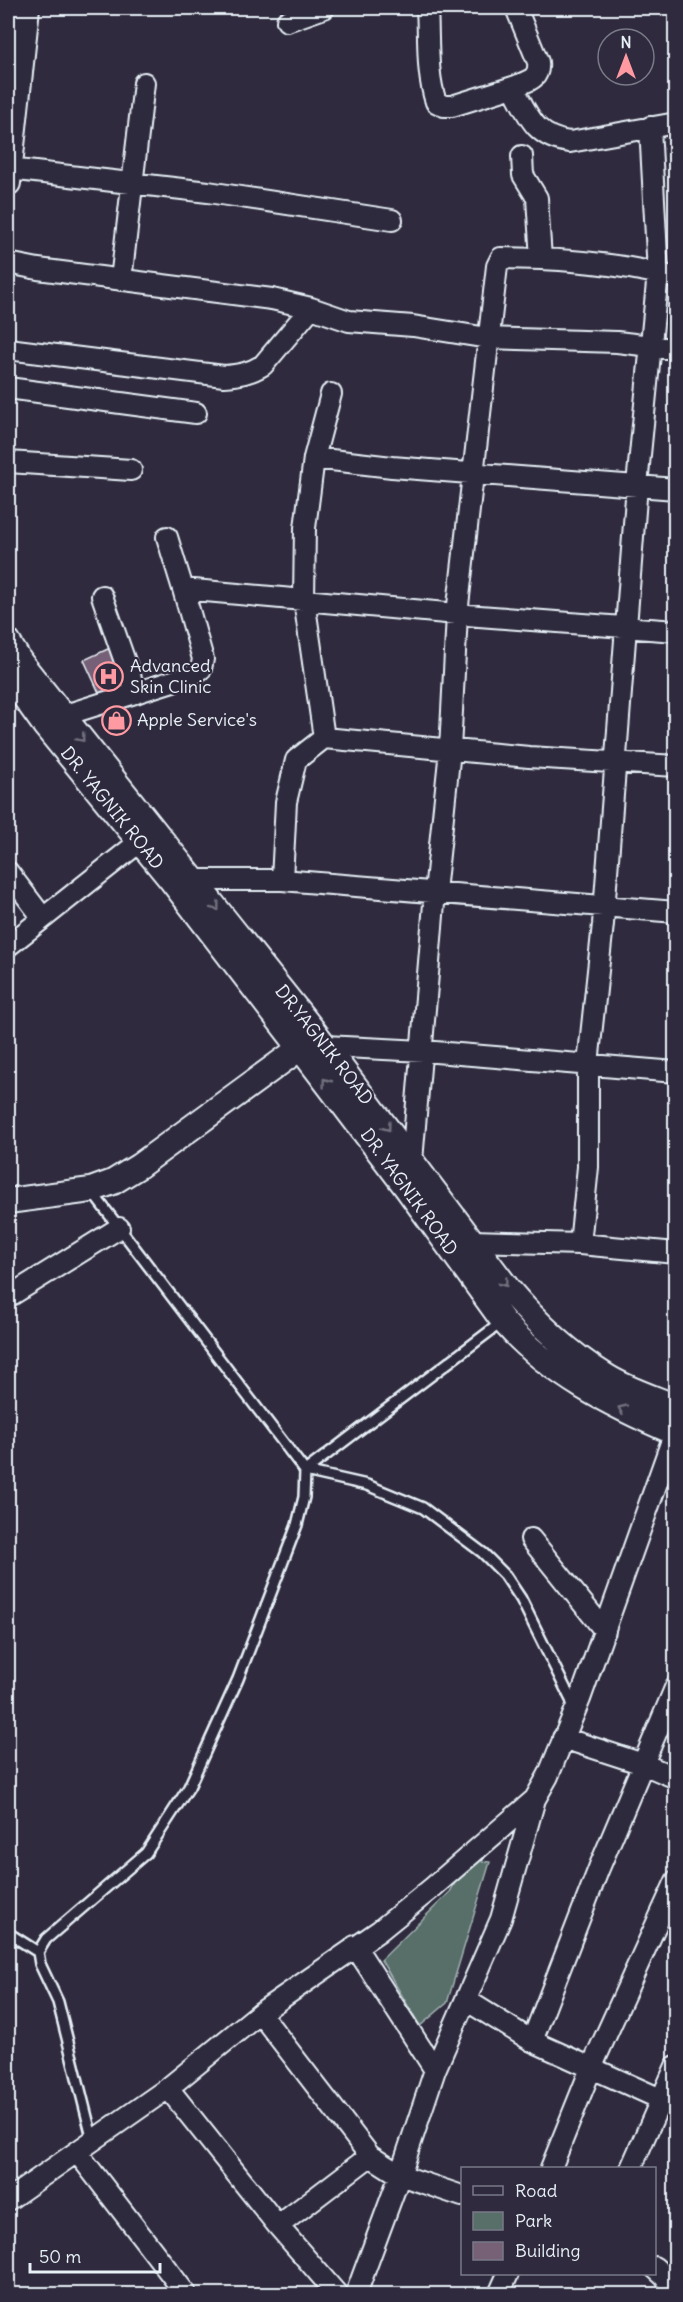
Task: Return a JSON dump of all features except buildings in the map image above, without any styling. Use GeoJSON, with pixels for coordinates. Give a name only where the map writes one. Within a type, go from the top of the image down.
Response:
{"type":"FeatureCollection","features":[{"type":"Feature","properties":{"kind":"street"},"geometry":{"type":"LineString","coordinates":[[27,8],[8,176],[132,182],[392,220]]}},
{"type":"Feature","properties":{"kind":"street"},"geometry":{"type":"LineString","coordinates":[[286,21],[324,8]]}},
{"type":"Feature","properties":{"kind":"street"},"geometry":{"type":"LineString","coordinates":[[427,8],[432,90],[436,102],[444,106],[452,106],[536,78],[539,71],[538,62],[516,8]]}},
{"type":"Feature","properties":{"kind":"street"},"geometry":{"type":"LineString","coordinates":[[121,280],[144,83]]}},
{"type":"Feature","properties":{"kind":"street"},"geometry":{"type":"LineString","coordinates":[[513,87],[533,124],[545,135],[557,141],[570,142],[675,123]]}},
{"type":"Feature","properties":{"kind":"street"},"geometry":{"type":"LineString","coordinates":[[580,1244],[588,1167],[588,1064],[604,907],[637,485],[650,347],[667,276],[650,127]]}},
{"type":"Feature","properties":{"kind":"street"},"geometry":{"type":"LineString","coordinates":[[522,156],[523,175],[537,198],[541,259]]}},
{"type":"Feature","properties":{"kind":"street"},"geometry":{"type":"LineString","coordinates":[[412,1161],[435,892],[450,750],[457,614],[497,266],[501,258],[541,259],[597,263],[667,276]]}},
{"type":"Feature","properties":{"kind":"street"},"geometry":{"type":"LineString","coordinates":[[8,263],[272,299],[311,308],[349,321],[413,326],[488,338],[617,342],[675,349]]}},
{"type":"Feature","properties":{"kind":"street"},"geometry":{"type":"LineString","coordinates":[[8,349],[224,376],[241,375],[253,372],[263,365],[311,308]]}},
{"type":"Feature","properties":{"kind":"street"},"geometry":{"type":"LineString","coordinates":[[8,388],[196,413]]}},
{"type":"Feature","properties":{"kind":"street"},"geometry":{"type":"LineString","coordinates":[[324,738],[304,600],[305,528],[314,458],[330,394]]}},
{"type":"Feature","properties":{"kind":"street"},"geometry":{"type":"LineString","coordinates":[[314,458],[392,467],[675,489]]}},
{"type":"Feature","properties":{"kind":"street"},"geometry":{"type":"LineString","coordinates":[[8,462],[131,470]]}},
{"type":"Feature","properties":{"kind":"street"},"geometry":{"type":"LineString","coordinates":[[54,721],[192,675],[201,669],[203,659],[167,537]]}},
{"type":"Feature","properties":{"kind":"street"},"geometry":{"type":"LineString","coordinates":[[183,589],[675,631]]}},
{"type":"Feature","properties":{"kind":"street"},"geometry":{"type":"LineString","coordinates":[[102,596],[136,693]]}},
{"type":"Feature","properties":{"kind":"street"},"geometry":{"type":"LineString","coordinates":[[8,642],[17,686]]}},
{"type":"Feature","properties":{"kind":"street","name":"DR. YAGNIK ROAD"},"geometry":{"type":"LineString","coordinates":[[17,686],[54,721],[183,880],[301,1049],[406,1187],[512,1314],[519,1340],[570,1378],[615,1406],[675,1432]]}},
{"type":"Feature","properties":{"kind":"street"},"geometry":{"type":"LineString","coordinates":[[282,880],[286,802],[296,760],[324,738],[450,750],[675,766]]}},
{"type":"Feature","properties":{"kind":"street"},"geometry":{"type":"LineString","coordinates":[[8,946],[147,836]]}},
{"type":"Feature","properties":{"kind":"street"},"geometry":{"type":"LineString","coordinates":[[8,872],[43,918]]}},
{"type":"Feature","properties":{"kind":"street"},"geometry":{"type":"LineString","coordinates":[[183,880],[282,880],[675,912]]}},
{"type":"Feature","properties":{"kind":"street","name":"DR.YAGNIK ROAD"},"geometry":{"type":"LineString","coordinates":[[183,880],[325,1046],[472,1241],[512,1314],[564,1346],[605,1376],[675,1407]]}},
{"type":"Feature","properties":{"kind":"street"},"geometry":{"type":"LineString","coordinates":[[8,1201],[91,1190],[113,1182],[139,1166],[301,1049],[325,1046],[423,1051],[675,1072]]}},
{"type":"Feature","properties":{"kind":"street"},"geometry":{"type":"LineString","coordinates":[[8,1297],[119,1228]]}},
{"type":"Feature","properties":{"kind":"street"},"geometry":{"type":"LineString","coordinates":[[472,1241],[580,1244],[675,1253]]}},
{"type":"Feature","properties":{"kind":"street"},"geometry":{"type":"LineString","coordinates":[[356,2295],[435,2070],[501,1920],[536,1799],[576,1710],[675,1432]]}},
{"type":"Feature","properties":{"kind":"street"},"geometry":{"type":"LineString","coordinates":[[531,1539],[605,1632]]}},
{"type":"Feature","properties":{"kind":"street"},"geometry":{"type":"LineString","coordinates":[[532,2041],[599,1868],[675,1686]]}},
{"type":"Feature","properties":{"kind":"street"},"geometry":{"type":"LineString","coordinates":[[564,1738],[643,1764],[675,1778]]}},
{"type":"Feature","properties":{"kind":"street"},"geometry":{"type":"LineString","coordinates":[[8,2200],[168,2088],[260,2013],[379,1930],[536,1799]]}},
{"type":"Feature","properties":{"kind":"street"},"geometry":{"type":"LineString","coordinates":[[552,2167],[592,2066],[675,1881]]}},
{"type":"Feature","properties":{"kind":"street"},"geometry":{"type":"LineString","coordinates":[[355,1946],[435,2070]]}},
{"type":"Feature","properties":{"kind":"street"},"geometry":{"type":"LineString","coordinates":[[466,2000],[532,2041],[592,2066],[668,2103]]}},
{"type":"Feature","properties":{"kind":"street"},"geometry":{"type":"LineString","coordinates":[[260,2013],[370,2156],[400,2175],[461,2196]]}},
{"type":"Feature","properties":{"kind":"street"},"geometry":{"type":"LineString","coordinates":[[632,2167],[668,2103],[675,2066]]}},
{"type":"Feature","properties":{"kind":"street"},"geometry":{"type":"LineString","coordinates":[[168,2088],[278,2226],[337,2295]]}},
{"type":"Feature","properties":{"kind":"street"},"geometry":{"type":"LineString","coordinates":[[85,2146],[186,2295]]}},
{"type":"Feature","properties":{"kind":"street"},"geometry":{"type":"LineString","coordinates":[[278,2226],[370,2156]]}},
{"type":"Feature","properties":{"kind":"street"},"geometry":{"type":"LineString","coordinates":[[665,2268],[675,2293]]}},
{"type":"Feature","properties":{"kind":"street"},"geometry":{"type":"LineString","coordinates":[[499,2295],[507,2275]]}},
{"type":"Feature","properties":{"kind":"lane"},"geometry":{"type":"LineString","coordinates":[[85,2146],[58,2002],[40,1964],[38,1952],[46,1939],[146,1853],[189,1787],[238,1679],[297,1525],[304,1497],[305,1471],[91,1190]]}},
{"type":"Feature","properties":{"kind":"lane"},"geometry":{"type":"LineString","coordinates":[[305,1471],[512,1314]]}},
{"type":"Feature","properties":{"kind":"lane"},"geometry":{"type":"LineString","coordinates":[[305,1471],[367,1485],[423,1508],[483,1553],[505,1575],[521,1599],[576,1710]]}},
{"type":"Feature","properties":{"kind":"lane"},"geometry":{"type":"LineString","coordinates":[[8,1933],[38,1952]]}},
{"type":"Feature","properties":{"kind":"green space"},"geometry":{"type":"Polygon","coordinates":[[[468,1859],[490,1862],[447,2003],[420,2026],[381,1960],[450,1892],[468,1859]]]}},
{"type":"Feature","properties":{"kind":"place","name":"Advanced Skin Clinic"},"geometry":{"type":"Point","coordinates":[109,676]}},
{"type":"Feature","properties":{"kind":"place","name":"Apple Service's"},"geometry":{"type":"Point","coordinates":[116,720]}}]}
